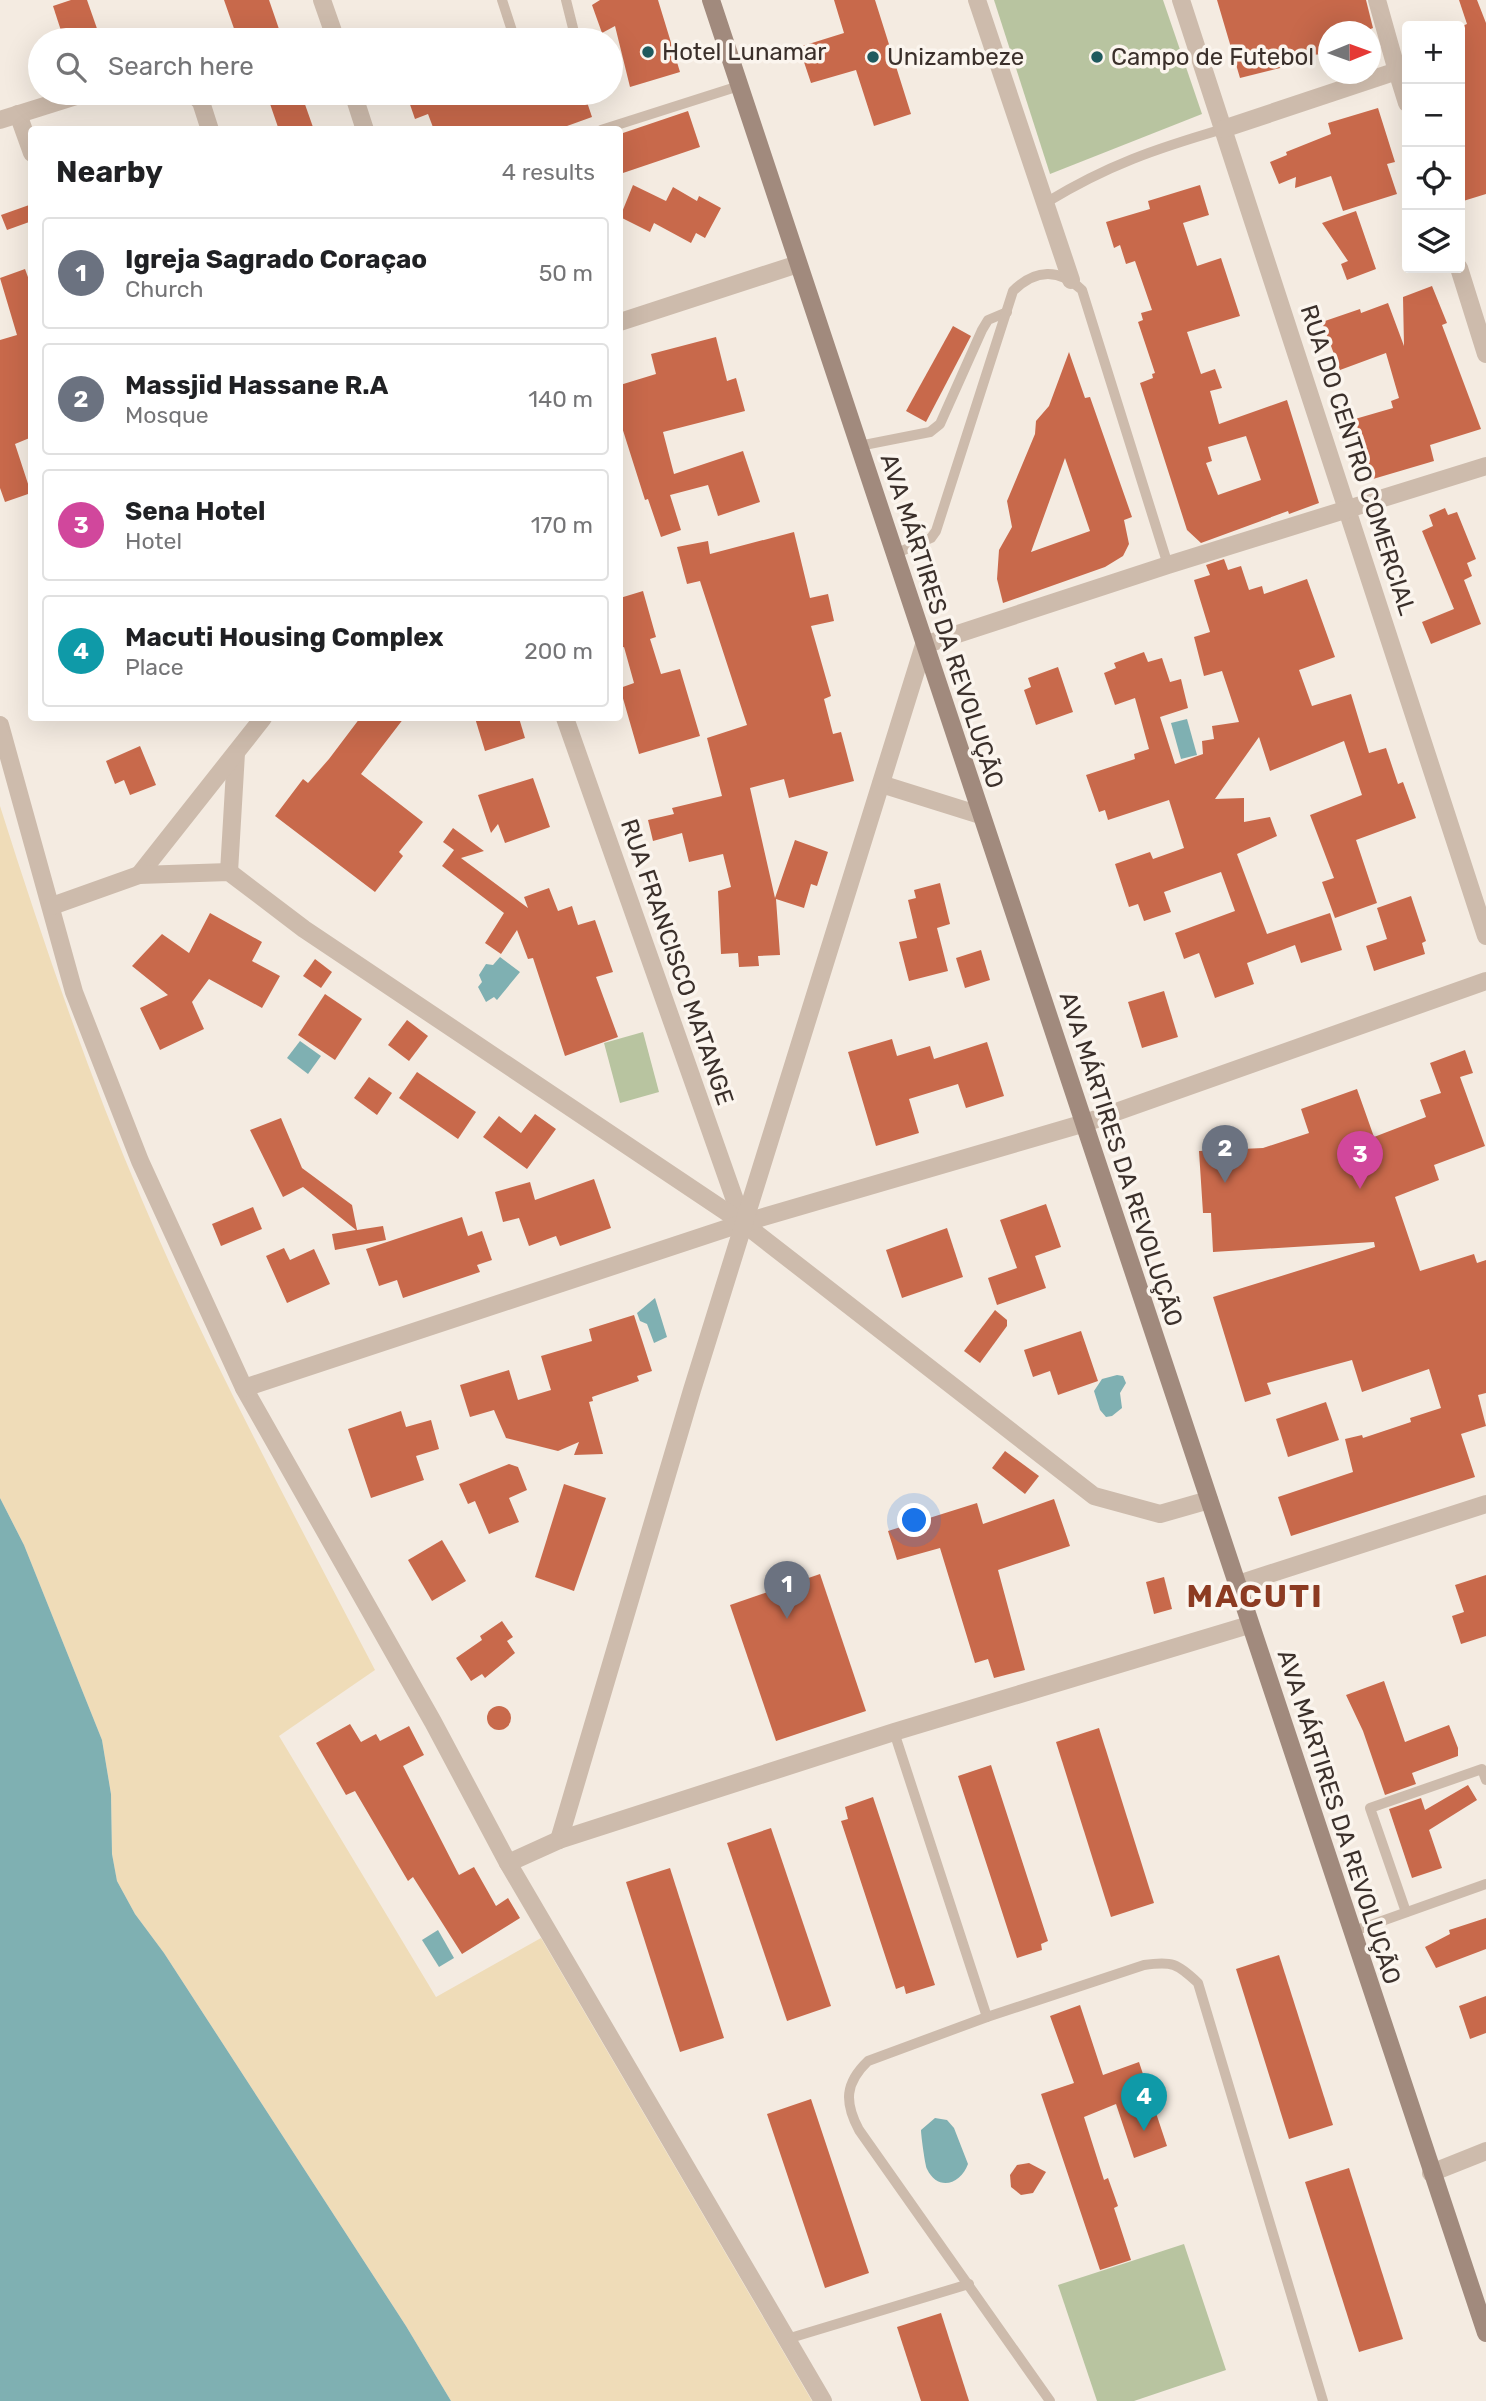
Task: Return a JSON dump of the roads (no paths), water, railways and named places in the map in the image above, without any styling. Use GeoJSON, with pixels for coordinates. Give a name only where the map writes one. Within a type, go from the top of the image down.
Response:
{"type":"FeatureCollection","features":[{"type":"Feature","properties":{"kind":"street"},"geometry":{"type":"LineString","coordinates":[[322,0],[331,28]]}},
{"type":"Feature","properties":{"kind":"street","name":"AVA MÁRTIRES DA REVOLUÇÃO"},"geometry":{"type":"LineString","coordinates":[[711,0],[980,815],[1085,1123],[1350,1932],[1486,2333]]}},
{"type":"Feature","properties":{"kind":"street"},"geometry":{"type":"LineString","coordinates":[[977,0],[1071,280]]}},
{"type":"Feature","properties":{"kind":"street","name":"RUA DO CENTRO COMERCIAL"},"geometry":{"type":"LineString","coordinates":[[1181,0],[1349,508],[1486,936]]}},
{"type":"Feature","properties":{"kind":"street"},"geometry":{"type":"LineString","coordinates":[[1377,0],[1384,33],[1402,87]]}},
{"type":"Feature","properties":{"kind":"street"},"geometry":{"type":"LineString","coordinates":[[1223,129],[1397,71]]}},
{"type":"Feature","properties":{"kind":"street"},"geometry":{"type":"LineString","coordinates":[[0,120],[47,105]]}},
{"type":"Feature","properties":{"kind":"street"},"geometry":{"type":"LineString","coordinates":[[202,105],[209,126]]}},
{"type":"Feature","properties":{"kind":"street"},"geometry":{"type":"LineString","coordinates":[[357,105],[364,126]]}},
{"type":"Feature","properties":{"kind":"street"},"geometry":{"type":"LineString","coordinates":[[18,114],[28,142]]}},
{"type":"Feature","properties":{"kind":"street"},"geometry":{"type":"LineString","coordinates":[[623,321],[798,264]]}},
{"type":"Feature","properties":{"kind":"street"},"geometry":{"type":"LineString","coordinates":[[1461,273],[1486,354]]}},
{"type":"Feature","properties":{"kind":"street"},"geometry":{"type":"LineString","coordinates":[[559,1840],[743,1223],[924,645],[1168,565],[1486,467]]}},
{"type":"Feature","properties":{"kind":"street"},"geometry":{"type":"LineString","coordinates":[[139,875],[261,721]]}},
{"type":"Feature","properties":{"kind":"street","name":"RUA FRANCISCO MATANGE"},"geometry":{"type":"LineString","coordinates":[[566,721],[743,1223]]}},
{"type":"Feature","properties":{"kind":"street"},"geometry":{"type":"LineString","coordinates":[[0,725],[74,992],[140,1161],[244,1388],[433,1722],[508,1863],[823,2401]]}},
{"type":"Feature","properties":{"kind":"street"},"geometry":{"type":"LineString","coordinates":[[229,872],[236,752]]}},
{"type":"Feature","properties":{"kind":"street"},"geometry":{"type":"LineString","coordinates":[[881,784],[980,815]]}},
{"type":"Feature","properties":{"kind":"street"},"geometry":{"type":"LineString","coordinates":[[52,906],[139,875],[229,872],[304,929],[743,1223],[1094,1496],[1160,1514],[1209,1500]]}},
{"type":"Feature","properties":{"kind":"street"},"geometry":{"type":"LineString","coordinates":[[244,1388],[743,1223],[1085,1123],[1486,981]]}},
{"type":"Feature","properties":{"kind":"street"},"geometry":{"type":"LineString","coordinates":[[1235,1585],[1486,1504]]}},
{"type":"Feature","properties":{"kind":"street"},"geometry":{"type":"LineString","coordinates":[[508,1863],[559,1840],[894,1732],[1249,1625]]}},
{"type":"Feature","properties":{"kind":"street"},"geometry":{"type":"LineString","coordinates":[[1431,2172],[1486,2151]]}},
{"type":"Feature","properties":{"kind":"lane"},"geometry":{"type":"LineString","coordinates":[[502,0],[511,28]]}},
{"type":"Feature","properties":{"kind":"lane"},"geometry":{"type":"LineString","coordinates":[[566,0],[573,28]]}},
{"type":"Feature","properties":{"kind":"lane"},"geometry":{"type":"LineString","coordinates":[[614,126],[739,86]]}},
{"type":"Feature","properties":{"kind":"lane"},"geometry":{"type":"LineString","coordinates":[[1047,202],[1091,175],[1144,152],[1223,129]]}},
{"type":"Feature","properties":{"kind":"lane"},"geometry":{"type":"LineString","coordinates":[[895,554],[931,538],[936,531],[1013,291],[1026,278],[1040,272],[1071,280],[1082,290],[1168,565]]}},
{"type":"Feature","properties":{"kind":"lane"},"geometry":{"type":"LineString","coordinates":[[859,446],[930,432],[940,425],[982,330],[988,320],[1007,312]]}},
{"type":"Feature","properties":{"kind":"lane"},"geometry":{"type":"LineString","coordinates":[[894,1732],[987,2017]]}},
{"type":"Feature","properties":{"kind":"lane"},"geometry":{"type":"LineString","coordinates":[[1406,1912],[1370,1808],[1482,1769],[1486,1780]]}},
{"type":"Feature","properties":{"kind":"lane"},"geometry":{"type":"LineString","coordinates":[[1350,1932],[1486,1884]]}},
{"type":"Feature","properties":{"kind":"lane"},"geometry":{"type":"LineString","coordinates":[[1049,2401],[859,2130],[851,2115],[849,2091],[853,2076],[868,2061],[987,2017],[1144,1965],[1169,1962],[1182,1968],[1198,1983],[1323,2401]]}},
{"type":"Feature","properties":{"kind":"lane"},"geometry":{"type":"LineString","coordinates":[[786,2339],[969,2284]]}},
{"type":"Feature","properties":{"kind":"water"},"geometry":{"type":"Polygon","coordinates":[[[1187,719],[1197,755],[1181,759],[1171,723],[1187,719]]]}},
{"type":"Feature","properties":{"kind":"water"},"geometry":{"type":"Polygon","coordinates":[[[500,957],[520,972],[497,1000],[494,997],[486,1002],[478,987],[482,982],[479,975],[486,964],[493,965],[500,957]]]}},
{"type":"Feature","properties":{"kind":"water"},"geometry":{"type":"Polygon","coordinates":[[[300,1041],[321,1056],[308,1074],[287,1058],[300,1041]]]}},
{"type":"Feature","properties":{"kind":"water"},"geometry":{"type":"Polygon","coordinates":[[[655,1298],[667,1337],[654,1343],[647,1324],[640,1321],[637,1313],[655,1298]]]}},
{"type":"Feature","properties":{"kind":"water"},"geometry":{"type":"Polygon","coordinates":[[[1123,1376],[1126,1383],[1120,1393],[1122,1408],[1106,1417],[1100,1410],[1094,1391],[1102,1379],[1123,1376]]]}},
{"type":"Feature","properties":{"kind":"water"},"geometry":{"type":"Polygon","coordinates":[[[0,1498],[24,1545],[102,1740],[111,1794],[112,1854],[117,1881],[135,1914],[164,1953],[406,2326],[451,2401],[0,2401],[0,1498]]]}},
{"type":"Feature","properties":{"kind":"water"},"geometry":{"type":"Polygon","coordinates":[[[438,1930],[454,1958],[439,1967],[422,1940],[438,1930]]]}},
{"type":"Feature","properties":{"kind":"water"},"geometry":{"type":"Polygon","coordinates":[[[935,2118],[947,2120],[954,2128],[968,2164],[960,2176],[949,2183],[937,2181],[926,2166],[921,2130],[935,2118]]]}},
{"type":"Feature","properties":{"kind":"place","name":"Hotel Lunamar"},"geometry":{"type":"Point","coordinates":[648,52]}},
{"type":"Feature","properties":{"kind":"place","name":"Unizambeze"},"geometry":{"type":"Point","coordinates":[873,57]}},
{"type":"Feature","properties":{"kind":"place","name":"Campo de Futebol"},"geometry":{"type":"Point","coordinates":[1097,57]}},
{"type":"Feature","properties":{"kind":"place","name":"Massjid Hassane R.A"},"geometry":{"type":"Point","coordinates":[1225,1183]}},
{"type":"Feature","properties":{"kind":"place","name":"Sena Hotel"},"geometry":{"type":"Point","coordinates":[1360,1189]}},
{"type":"Feature","properties":{"kind":"place","name":"Igreja Sagrado Coraçao"},"geometry":{"type":"Point","coordinates":[787,1619]}},
{"type":"Feature","properties":{"kind":"place","name":"Macuti Housing Complex"},"geometry":{"type":"Point","coordinates":[1144,2131]}},
{"type":"Feature","properties":{"kind":"district","name":"MACUTI"},"geometry":{"type":"Point","coordinates":[1255,1596]}}]}
